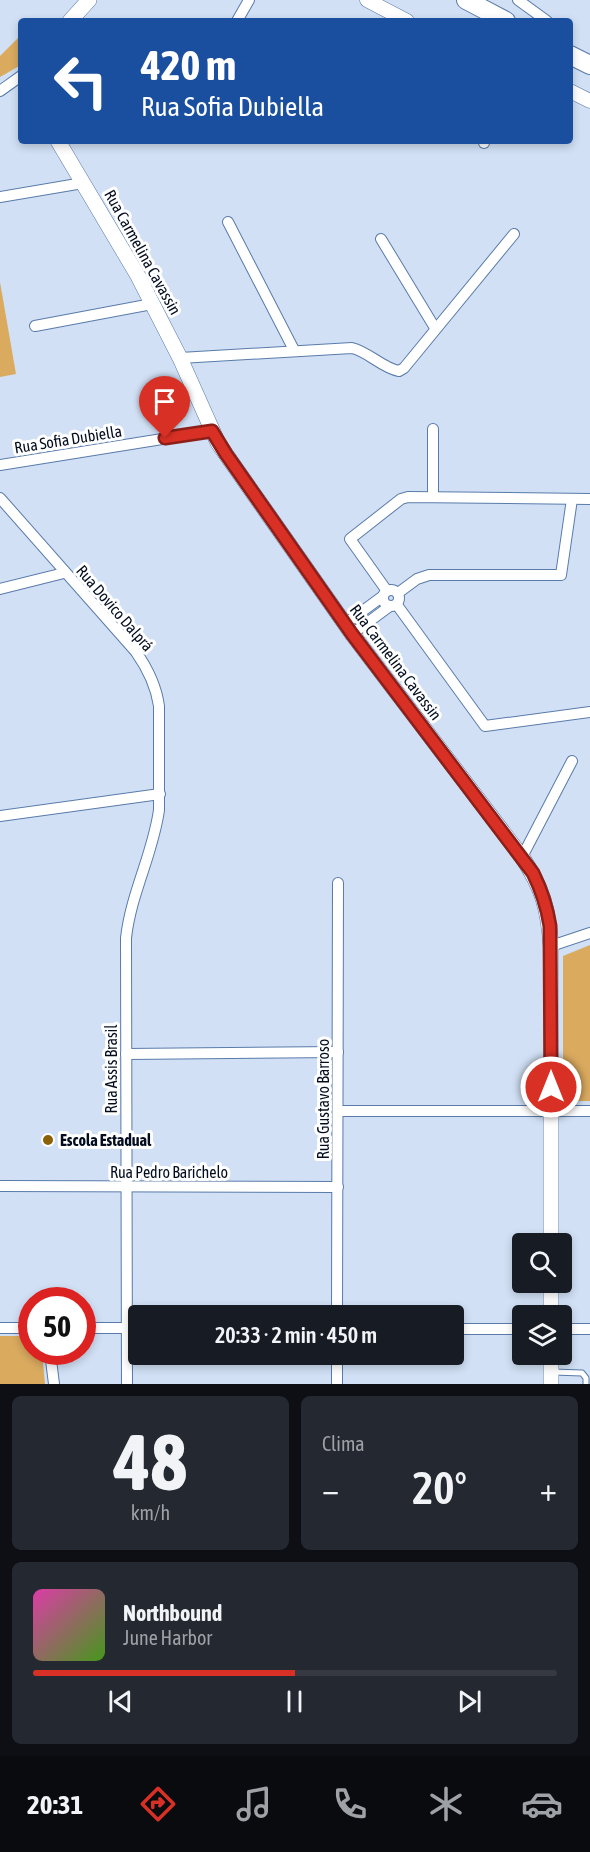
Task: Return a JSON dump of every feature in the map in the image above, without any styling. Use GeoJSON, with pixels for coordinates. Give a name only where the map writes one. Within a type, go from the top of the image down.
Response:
{"type":"FeatureCollection","features":[{"type":"Feature","properties":{"kind":"main road"},"geometry":{"type":"LineString","coordinates":[[73,18],[88,0]]}},
{"type":"Feature","properties":{"kind":"main road"},"geometry":{"type":"LineString","coordinates":[[468,0],[501,18]]}},
{"type":"Feature","properties":{"kind":"main road"},"geometry":{"type":"LineString","coordinates":[[573,56],[590,65]]}},
{"type":"Feature","properties":{"kind":"main road","name":"Rua Carmelina Cavassin"},"geometry":{"type":"LineString","coordinates":[[60,144],[152,304],[180,358],[212,431],[226,454],[349,629],[522,857],[541,889],[547,907],[551,946],[551,1233]]}},
{"type":"Feature","properties":{"kind":"street"},"geometry":{"type":"LineString","coordinates":[[239,18],[249,0]]}},
{"type":"Feature","properties":{"kind":"street"},"geometry":{"type":"LineString","coordinates":[[367,0],[392,18]]}},
{"type":"Feature","properties":{"kind":"street"},"geometry":{"type":"LineString","coordinates":[[518,0],[543,18]]}},
{"type":"Feature","properties":{"kind":"street"},"geometry":{"type":"LineString","coordinates":[[0,91],[18,78]]}},
{"type":"Feature","properties":{"kind":"street"},"geometry":{"type":"LineString","coordinates":[[573,92],[590,101]]}},
{"type":"Feature","properties":{"kind":"street"},"geometry":{"type":"LineString","coordinates":[[0,197],[83,183]]}},
{"type":"Feature","properties":{"kind":"street"},"geometry":{"type":"LineString","coordinates":[[228,222],[294,350]]}},
{"type":"Feature","properties":{"kind":"street"},"geometry":{"type":"LineString","coordinates":[[180,358],[352,348],[392,370],[399,371],[404,368],[514,234]]}},
{"type":"Feature","properties":{"kind":"street"},"geometry":{"type":"LineString","coordinates":[[381,238],[435,328]]}},
{"type":"Feature","properties":{"kind":"street"},"geometry":{"type":"LineString","coordinates":[[35,326],[152,304]]}},
{"type":"Feature","properties":{"kind":"street"},"geometry":{"type":"LineString","coordinates":[[432,497],[433,429]]}},
{"type":"Feature","properties":{"kind":"street","name":"Rua Sofia Dubiella"},"geometry":{"type":"LineString","coordinates":[[0,465],[212,431]]}},
{"type":"Feature","properties":{"kind":"street"},"geometry":{"type":"LineString","coordinates":[[590,499],[408,497],[401,499],[350,539],[485,726],[590,712]]}},
{"type":"Feature","properties":{"kind":"street","name":"Rua Dovico Dalprá"},"geometry":{"type":"LineString","coordinates":[[0,498],[136,652],[153,680],[159,706],[160,794]]}},
{"type":"Feature","properties":{"kind":"street"},"geometry":{"type":"LineString","coordinates":[[349,629],[417,579],[429,575],[561,575],[572,499]]}},
{"type":"Feature","properties":{"kind":"street"},"geometry":{"type":"LineString","coordinates":[[0,589],[64,573]]}},
{"type":"Feature","properties":{"kind":"street"},"geometry":{"type":"LineString","coordinates":[[522,857],[572,761]]}},
{"type":"Feature","properties":{"kind":"street"},"geometry":{"type":"LineString","coordinates":[[0,816],[160,794]]}},
{"type":"Feature","properties":{"kind":"street","name":"Rua Assis Brasil"},"geometry":{"type":"LineString","coordinates":[[131,1305],[127,1186],[126,938],[128,920],[157,825],[160,794]]}},
{"type":"Feature","properties":{"kind":"street","name":"Rua Gustavo Barroso"},"geometry":{"type":"LineString","coordinates":[[337,1305],[338,883]]}},
{"type":"Feature","properties":{"kind":"street"},"geometry":{"type":"LineString","coordinates":[[551,946],[590,933]]}},
{"type":"Feature","properties":{"kind":"street"},"geometry":{"type":"LineString","coordinates":[[126,1054],[338,1052]]}},
{"type":"Feature","properties":{"kind":"street"},"geometry":{"type":"LineString","coordinates":[[338,1112],[590,1111]]}},
{"type":"Feature","properties":{"kind":"street","name":"Rua Pedro Barichelo"},"geometry":{"type":"LineString","coordinates":[[0,1186],[338,1187]]}},
{"type":"Feature","properties":{"kind":"street"},"geometry":{"type":"LineString","coordinates":[[0,1328],[18,1328]]}},
{"type":"Feature","properties":{"kind":"street"},"geometry":{"type":"LineString","coordinates":[[96,1328],[128,1328]]}},
{"type":"Feature","properties":{"kind":"street"},"geometry":{"type":"LineString","coordinates":[[464,1329],[512,1329]]}},
{"type":"Feature","properties":{"kind":"street"},"geometry":{"type":"LineString","coordinates":[[572,1329],[590,1329]]}},
{"type":"Feature","properties":{"kind":"street"},"geometry":{"type":"LineString","coordinates":[[52,1365],[54,1384]]}},
{"type":"Feature","properties":{"kind":"street","name":"Rua Assis Brasil"},"geometry":{"type":"LineString","coordinates":[[127,1384],[129,1365]]}},
{"type":"Feature","properties":{"kind":"street"},"geometry":{"type":"LineString","coordinates":[[337,1365],[337,1384]]}},
{"type":"Feature","properties":{"kind":"lane"},"geometry":{"type":"LineString","coordinates":[[551,1378],[582,1373],[586,1378],[586,1384]]}},
{"type":"Feature","properties":{"kind":"shaded area"},"geometry":{"type":"Polygon","coordinates":[[[18,38],[18,67],[0,77],[0,56],[18,38]]]}},
{"type":"Feature","properties":{"kind":"shaded area"},"geometry":{"type":"Polygon","coordinates":[[[0,282],[16,374],[0,377],[0,282]]]}},
{"type":"Feature","properties":{"kind":"shaded area"},"geometry":{"type":"Polygon","coordinates":[[[590,945],[590,1101],[563,1101],[563,956],[590,945]]]}},
{"type":"Feature","properties":{"kind":"shaded area"},"geometry":{"type":"Polygon","coordinates":[[[0,1336],[18,1336],[18,1365],[43,1365],[45,1384],[0,1384],[0,1336]]]}},
{"type":"Feature","properties":{"kind":"place","name":"Escola Estadual"},"geometry":{"type":"Point","coordinates":[48,1140]}},
{"type":"Feature","properties":{"kind":"route"},"geometry":{"type":"LineString","coordinates":[[165,438],[212,431],[352,634],[533,873],[547,907],[550,926],[551,1087]]}}]}
